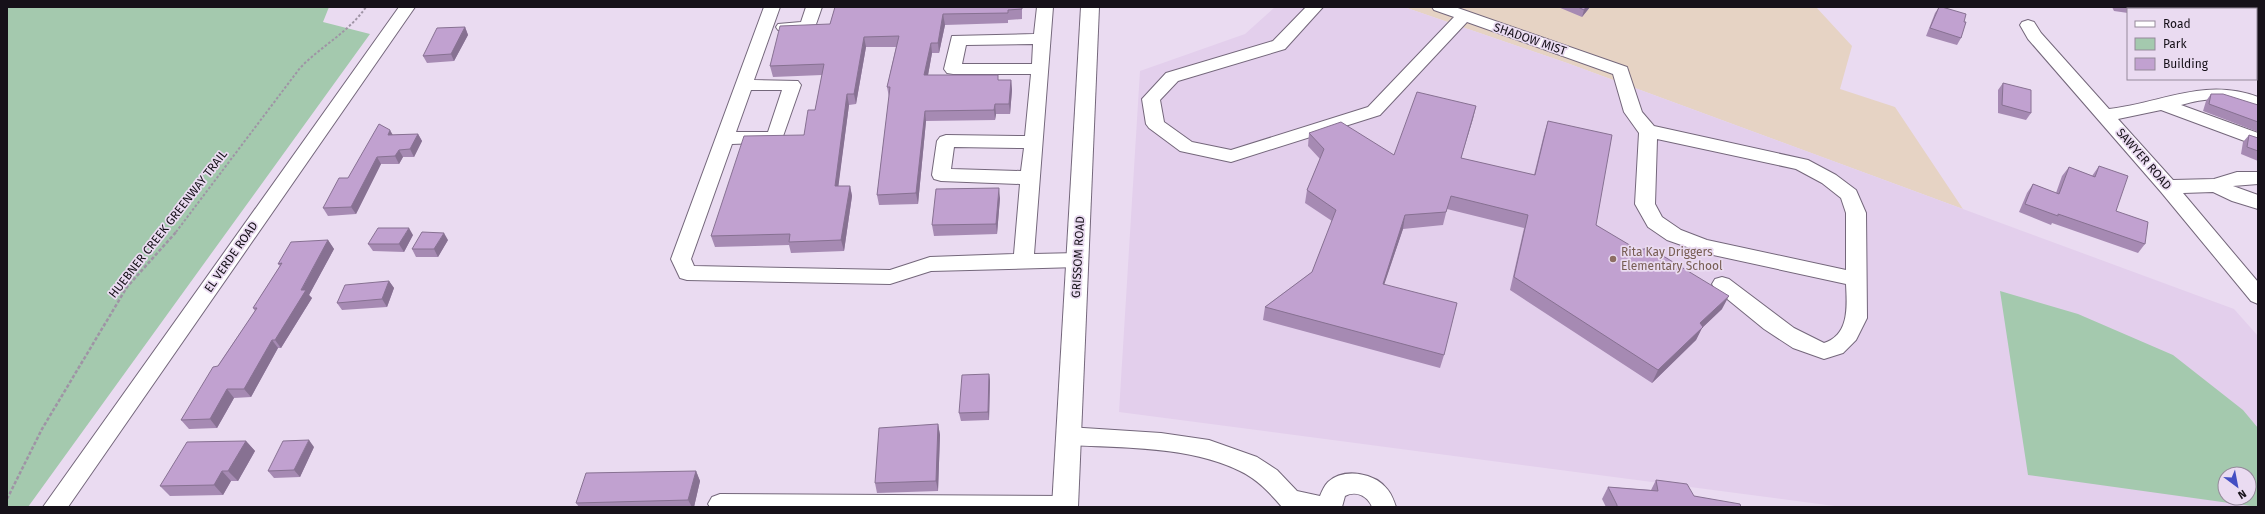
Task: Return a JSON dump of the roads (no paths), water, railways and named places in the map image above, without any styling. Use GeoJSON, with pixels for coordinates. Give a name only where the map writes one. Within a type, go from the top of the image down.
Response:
{"type":"FeatureCollection","features":[{"type":"Feature","properties":{"kind":"main road","name":"GRISSOM ROAD"},"geometry":{"type":"LineString","coordinates":[[1065,506],[1090,7]]}},
{"type":"Feature","properties":{"kind":"street","name":"EL VERDE ROAD"},"geometry":{"type":"LineString","coordinates":[[55,507],[407,7]]}},
{"type":"Feature","properties":{"kind":"street"},"geometry":{"type":"LineString","coordinates":[[772,7],[681,259],[687,273],[890,277],[930,264],[1078,260]]}},
{"type":"Feature","properties":{"kind":"street"},"geometry":{"type":"LineString","coordinates":[[764,28],[808,27],[814,7]]}},
{"type":"Feature","properties":{"kind":"street"},"geometry":{"type":"LineString","coordinates":[[1023,261],[1045,7]]}},
{"type":"Feature","properties":{"kind":"street"},"geometry":{"type":"LineString","coordinates":[[1315,7],[1279,45],[1172,77],[1151,99],[1155,124],[1186,147],[1231,156],[1289,140],[1374,111],[1464,16]]}},
{"type":"Feature","properties":{"kind":"street","name":"SHADOW MIST"},"geometry":{"type":"LineString","coordinates":[[1440,7],[1621,71],[1629,103],[1640,125],[1648,131]]}},
{"type":"Feature","properties":{"kind":"street","name":"SAWYER ROAD"},"geometry":{"type":"LineString","coordinates":[[2028,25],[2034,35],[2168,187],[2258,296]]}},
{"type":"Feature","properties":{"kind":"street"},"geometry":{"type":"LineString","coordinates":[[1040,69],[953,69],[958,40],[1042,39]]}},
{"type":"Feature","properties":{"kind":"street"},"geometry":{"type":"LineString","coordinates":[[724,138],[775,138],[792,85],[744,84]]}},
{"type":"Feature","properties":{"kind":"street"},"geometry":{"type":"LineString","coordinates":[[2106,115],[2161,104],[2208,92],[2242,97],[2258,103]]}},
{"type":"Feature","properties":{"kind":"street"},"geometry":{"type":"LineString","coordinates":[[2161,104],[2258,140]]}},
{"type":"Feature","properties":{"kind":"street"},"geometry":{"type":"LineString","coordinates":[[1722,284],[1772,324],[1814,349],[1824,351],[1840,344],[1850,333],[1857,318],[1856,213],[1849,195],[1829,179],[1801,164],[1648,131],[1645,204],[1655,222],[1674,235],[1704,246],[1856,279]]}},
{"type":"Feature","properties":{"kind":"street"},"geometry":{"type":"LineString","coordinates":[[1030,178],[941,175],[946,141],[1034,142]]}},
{"type":"Feature","properties":{"kind":"street"},"geometry":{"type":"LineString","coordinates":[[2168,187],[2215,185],[2237,178],[2258,178]]}},
{"type":"Feature","properties":{"kind":"street"},"geometry":{"type":"LineString","coordinates":[[2215,185],[2239,196],[2258,202]]}},
{"type":"Feature","properties":{"kind":"street"},"geometry":{"type":"LineString","coordinates":[[1068,436],[1136,440],[1210,450],[1249,464],[1281,489],[1293,503],[1325,507]]}},
{"type":"Feature","properties":{"kind":"street"},"geometry":{"type":"LineString","coordinates":[[1330,507],[1331,496],[1334,491],[1339,487],[1352,483],[1366,485],[1372,489],[1382,499],[1384,507]]}},
{"type":"Feature","properties":{"kind":"street"},"geometry":{"type":"LineString","coordinates":[[720,504],[1065,506]]}},
{"type":"Feature","properties":{"kind":"place","name":"Rita Kay Driggers Elementary School"},"geometry":{"type":"Point","coordinates":[1613,259]}}]}
